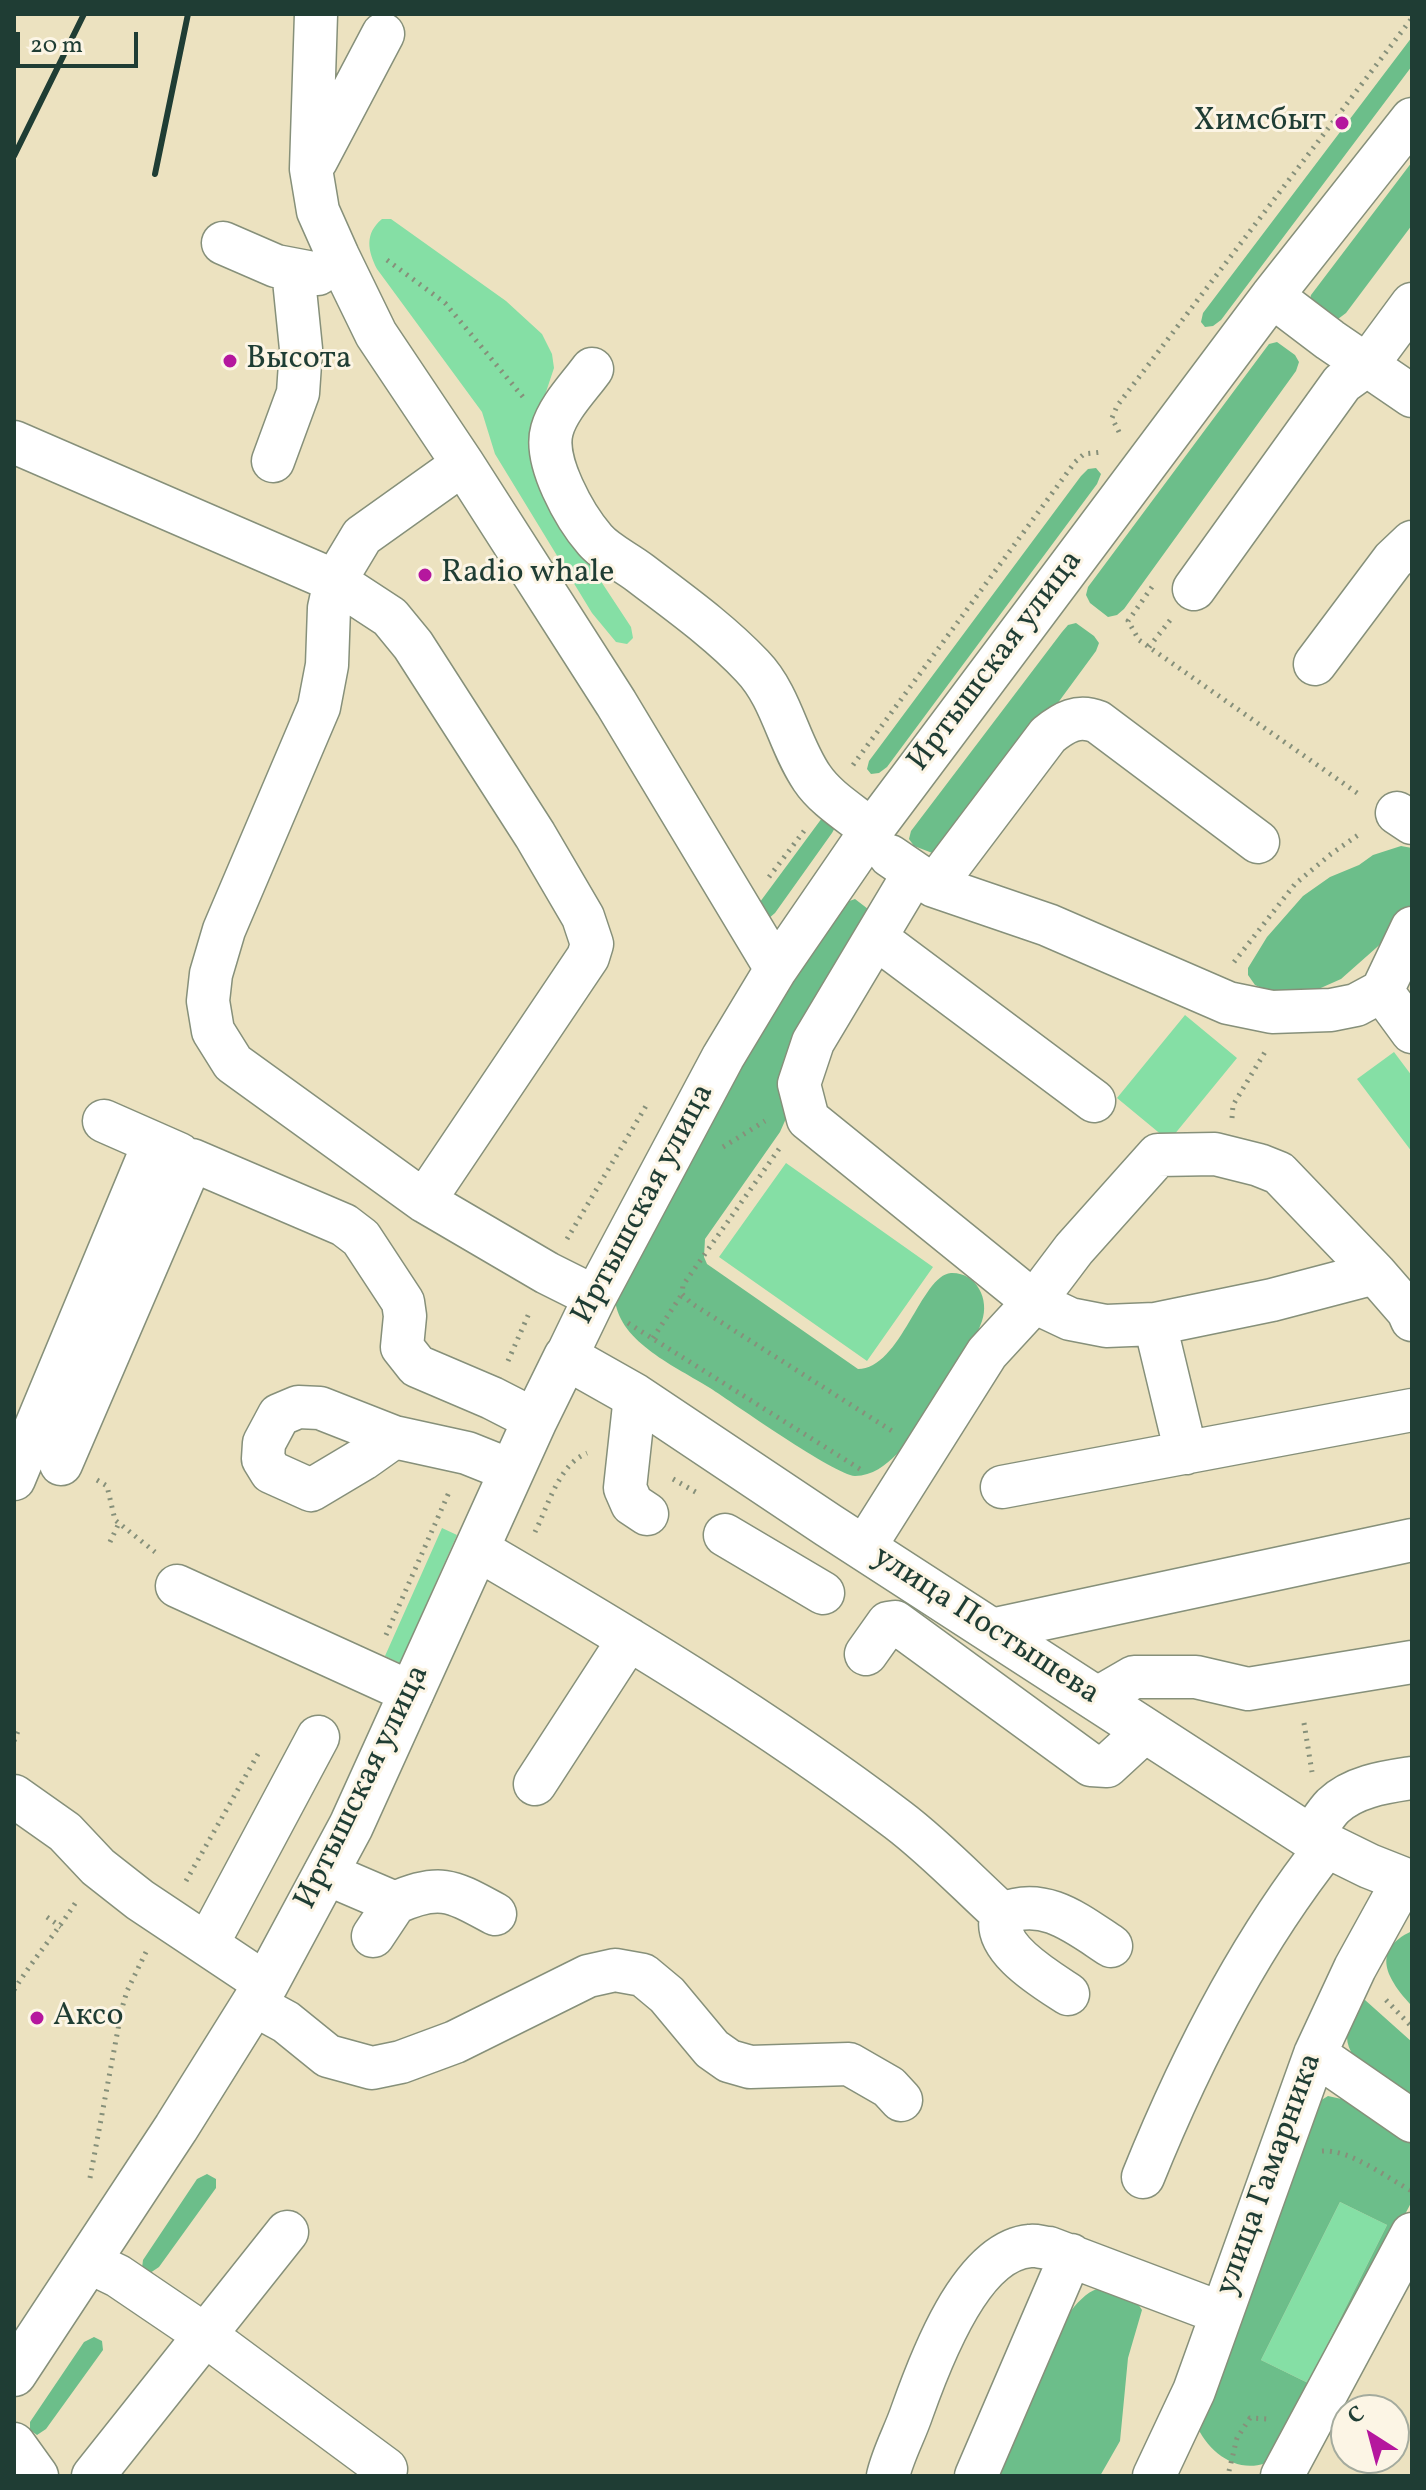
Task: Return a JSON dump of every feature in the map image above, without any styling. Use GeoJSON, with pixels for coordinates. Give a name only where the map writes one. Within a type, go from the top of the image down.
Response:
{"type":"FeatureCollection","features":[{"type":"Feature","properties":{"kind":"main road","name":"улица Постышева"},"geometry":{"type":"LineString","coordinates":[[566,1357],[635,1396],[1145,1731],[1323,1830],[1408,1882]]}},
{"type":"Feature","properties":{"kind":"main road","name":"Иртышская улица"},"geometry":{"type":"LineString","coordinates":[[14,2374],[176,2128],[259,1994],[351,1826],[566,1357]]}},
{"type":"Feature","properties":{"kind":"street"},"geometry":{"type":"LineString","coordinates":[[316,14],[311,169],[318,211],[365,265],[376,334],[616,703],[776,969]]}},
{"type":"Feature","properties":{"kind":"street"},"geometry":{"type":"LineString","coordinates":[[311,169],[383,34]]}},
{"type":"Feature","properties":{"kind":"street","name":"Иртышская улица"},"geometry":{"type":"LineString","coordinates":[[566,1357],[723,1057],[776,969],[869,834],[1272,296],[1412,119]]}},
{"type":"Feature","properties":{"kind":"street"},"geometry":{"type":"LineString","coordinates":[[223,243],[276,266],[307,274],[365,265]]}},
{"type":"Feature","properties":{"kind":"street"},"geometry":{"type":"LineString","coordinates":[[273,461],[298,393],[301,349],[293,270]]}},
{"type":"Feature","properties":{"kind":"street"},"geometry":{"type":"LineString","coordinates":[[1272,296],[1412,396]]}},
{"type":"Feature","properties":{"kind":"street"},"geometry":{"type":"LineString","coordinates":[[1194,589],[1342,383],[1367,365],[1412,304]]}},
{"type":"Feature","properties":{"kind":"street"},"geometry":{"type":"LineString","coordinates":[[592,369],[552,431],[552,463],[575,510],[596,542],[707,625],[752,665],[775,700],[811,777],[869,834],[924,879],[1048,925],[1228,1003],[1272,1012],[1331,1010],[1356,1005],[1382,991],[1412,928]]}},
{"type":"Feature","properties":{"kind":"street"},"geometry":{"type":"LineString","coordinates":[[14,442],[335,581],[390,617],[413,645],[535,835],[591,934],[588,957],[424,1201]]}},
{"type":"Feature","properties":{"kind":"street"},"geometry":{"type":"LineString","coordinates":[[463,464],[362,536],[335,581],[329,608],[327,665],[319,707],[224,930],[211,974],[208,1001],[213,1031],[233,1063],[424,1201],[594,1299]]}},
{"type":"Feature","properties":{"kind":"street"},"geometry":{"type":"LineString","coordinates":[[1315,664],[1393,560],[1412,542]]}},
{"type":"Feature","properties":{"kind":"street"},"geometry":{"type":"LineString","coordinates":[[1258,842],[1098,722],[1086,717],[1064,722],[1048,735],[876,938],[813,1042],[799,1084],[808,1119],[1034,1302],[1070,1319],[1106,1326],[1155,1324],[1272,1300],[1375,1273]]}},
{"type":"Feature","properties":{"kind":"street"},"geometry":{"type":"LineString","coordinates":[[876,938],[1094,1101]]}},
{"type":"Feature","properties":{"kind":"street"},"geometry":{"type":"LineString","coordinates":[[1382,991],[1412,1032]]}},
{"type":"Feature","properties":{"kind":"street"},"geometry":{"type":"LineString","coordinates":[[104,1121],[344,1225],[361,1238],[403,1302],[402,1347],[417,1366],[535,1420]]}},
{"type":"Feature","properties":{"kind":"street"},"geometry":{"type":"LineString","coordinates":[[61,1464],[173,1152]]}},
{"type":"Feature","properties":{"kind":"street"},"geometry":{"type":"LineString","coordinates":[[14,1479],[173,1152]]}},
{"type":"Feature","properties":{"kind":"street"},"geometry":{"type":"LineString","coordinates":[[864,1548],[987,1353],[1158,1155],[1215,1154],[1279,1173],[1375,1273],[1408,1311],[1412,1320]]}},
{"type":"Feature","properties":{"kind":"street"},"geometry":{"type":"LineString","coordinates":[[1155,1324],[1186,1453]]}},
{"type":"Feature","properties":{"kind":"street"},"geometry":{"type":"LineString","coordinates":[[635,1396],[625,1488],[632,1504],[647,1514]]}},
{"type":"Feature","properties":{"kind":"street"},"geometry":{"type":"LineString","coordinates":[[1002,1487],[1412,1410]]}},
{"type":"Feature","properties":{"kind":"street"},"geometry":{"type":"LineString","coordinates":[[394,1437],[467,1453],[512,1471]]}},
{"type":"Feature","properties":{"kind":"street"},"geometry":{"type":"LineString","coordinates":[[725,1535],[809,1585],[828,1525]]}},
{"type":"Feature","properties":{"kind":"street"},"geometry":{"type":"LineString","coordinates":[[991,1630],[1412,1540]]}},
{"type":"Feature","properties":{"kind":"street"},"geometry":{"type":"LineString","coordinates":[[477,1549],[629,1639],[802,1751],[901,1822],[1002,1914]]}},
{"type":"Feature","properties":{"kind":"street"},"geometry":{"type":"LineString","coordinates":[[177,1586],[412,1693]]}},
{"type":"Feature","properties":{"kind":"street"},"geometry":{"type":"LineString","coordinates":[[866,1654],[888,1623],[895,1622],[1091,1765],[1107,1766],[1145,1731]]}},
{"type":"Feature","properties":{"kind":"street"},"geometry":{"type":"LineString","coordinates":[[535,1784],[629,1639]]}},
{"type":"Feature","properties":{"kind":"street"},"geometry":{"type":"LineString","coordinates":[[1096,1699],[1134,1677],[1196,1677],[1248,1689],[1412,1662]]}},
{"type":"Feature","properties":{"kind":"street"},"geometry":{"type":"LineString","coordinates":[[208,1943],[318,1737]]}},
{"type":"Feature","properties":{"kind":"street"},"geometry":{"type":"LineString","coordinates":[[1143,2177],[1175,2101],[1267,1929],[1299,1880],[1323,1830],[1362,1789],[1412,1778]]}},
{"type":"Feature","properties":{"kind":"street"},"geometry":{"type":"LineString","coordinates":[[14,1796],[65,1832],[98,1867],[140,1900],[208,1943],[286,2022],[328,2056],[372,2068],[401,2062],[455,2042],[588,1976],[615,1970],[643,1975],[667,1995],[712,2049],[729,2061],[750,2067],[849,2064],[889,2087],[901,2100]]}},
{"type":"Feature","properties":{"kind":"street"},"geometry":{"type":"LineString","coordinates":[[325,1873],[384,1920],[414,1894],[439,1890],[455,1892],[495,1914]]}},
{"type":"Feature","properties":{"kind":"street","name":"улица Гамарника"},"geometry":{"type":"LineString","coordinates":[[1154,2476],[1194,2391],[1315,2054],[1355,1968],[1408,1882]]}},
{"type":"Feature","properties":{"kind":"street"},"geometry":{"type":"LineString","coordinates":[[1002,1914],[1016,1908],[1041,1907],[1066,1917],[1111,1946]]}},
{"type":"Feature","properties":{"kind":"street"},"geometry":{"type":"LineString","coordinates":[[1002,1914],[999,1928],[1009,1948],[1036,1973],[1068,1994]]}},
{"type":"Feature","properties":{"kind":"street"},"geometry":{"type":"LineString","coordinates":[[1315,2054],[1412,2121]]}},
{"type":"Feature","properties":{"kind":"street"},"geometry":{"type":"LineString","coordinates":[[93,2476],[287,2232]]}},
{"type":"Feature","properties":{"kind":"street"},"geometry":{"type":"LineString","coordinates":[[1282,2476],[1412,2234]]}},
{"type":"Feature","properties":{"kind":"street"},"geometry":{"type":"LineString","coordinates":[[888,2476],[918,2392],[958,2306],[991,2266],[1012,2252],[1030,2246],[1071,2255],[1221,2313]]}},
{"type":"Feature","properties":{"kind":"street"},"geometry":{"type":"LineString","coordinates":[[976,2476],[1071,2255]]}},
{"type":"Feature","properties":{"kind":"street"},"geometry":{"type":"LineString","coordinates":[[89,2262],[118,2276],[205,2335],[386,2469]]}},
{"type":"Feature","properties":{"kind":"street"},"geometry":{"type":"LineString","coordinates":[[14,2444],[37,2476]]}},
{"type":"Feature","properties":{"kind":"path"},"geometry":{"type":"LineString","coordinates":[[1116,445],[1119,433],[1112,418],[1117,406],[1412,18]]}},
{"type":"Feature","properties":{"kind":"path"},"geometry":{"type":"LineString","coordinates":[[365,265],[445,303],[552,431]]}},
{"type":"Feature","properties":{"kind":"path"},"geometry":{"type":"LineString","coordinates":[[743,913],[1075,462],[1084,454],[1104,452]]}},
{"type":"Feature","properties":{"kind":"path"},"geometry":{"type":"LineString","coordinates":[[1128,621],[1139,640],[1361,796],[1404,818]]}},
{"type":"Feature","properties":{"kind":"path"},"geometry":{"type":"LineString","coordinates":[[1208,995],[1295,884],[1344,844],[1404,818]]}},
{"type":"Feature","properties":{"kind":"path"},"geometry":{"type":"LineString","coordinates":[[1239,1162],[1231,1128],[1233,1105],[1291,1011]]}},
{"type":"Feature","properties":{"kind":"path"},"geometry":{"type":"LineString","coordinates":[[492,1398],[547,1273],[650,1099]]}},
{"type":"Feature","properties":{"kind":"path"},"geometry":{"type":"LineString","coordinates":[[717,1151],[771,1117],[806,1110]]}},
{"type":"Feature","properties":{"kind":"path"},"geometry":{"type":"LineString","coordinates":[[653,1338],[682,1294],[683,1285],[806,1110]]}},
{"type":"Feature","properties":{"kind":"path"},"geometry":{"type":"LineString","coordinates":[[682,1294],[691,1303],[926,1453]]}},
{"type":"Feature","properties":{"kind":"path"},"geometry":{"type":"LineString","coordinates":[[594,1299],[900,1494]]}},
{"type":"Feature","properties":{"kind":"path"},"geometry":{"type":"LineString","coordinates":[[515,1572],[565,1471],[573,1460],[584,1453],[628,1452],[705,1497]]}},
{"type":"Feature","properties":{"kind":"path"},"geometry":{"type":"LineString","coordinates":[[369,1672],[467,1453]]}},
{"type":"Feature","properties":{"kind":"path"},"geometry":{"type":"LineString","coordinates":[[61,1464],[107,1486],[113,1513],[119,1523],[154,1551],[177,1586]]}},
{"type":"Feature","properties":{"kind":"path"},"geometry":{"type":"LineString","coordinates":[[110,1542],[119,1523]]}},
{"type":"Feature","properties":{"kind":"path"},"geometry":{"type":"LineString","coordinates":[[1297,1682],[1323,1830]]}},
{"type":"Feature","properties":{"kind":"path"},"geometry":{"type":"LineString","coordinates":[[14,1741],[18,1731]]}},
{"type":"Feature","properties":{"kind":"path"},"geometry":{"type":"LineString","coordinates":[[14,1990],[34,1957],[61,1927],[98,1867]]}},
{"type":"Feature","properties":{"kind":"path"},"geometry":{"type":"LineString","coordinates":[[47,1917],[61,1927]]}},
{"type":"Feature","properties":{"kind":"path"},"geometry":{"type":"LineString","coordinates":[[1284,2138],[1310,2151],[1333,2151],[1348,2156],[1412,2191]]}},
{"type":"Feature","properties":{"kind":"green space"},"geometry":{"type":"Polygon","coordinates":[[[1412,37],[1412,66],[1221,320],[1205,327],[1201,322],[1203,313],[1412,37]]]}},
{"type":"Feature","properties":{"kind":"green space"},"geometry":{"type":"Polygon","coordinates":[[[1412,162],[1412,225],[1346,313],[1338,319],[1329,320],[1309,303],[1311,295],[1412,162]]]}},
{"type":"Feature","properties":{"kind":"green space"},"geometry":{"type":"Polygon","coordinates":[[[382,219],[391,219],[506,301],[542,334],[552,354],[554,368],[543,401],[583,554],[631,627],[633,638],[627,644],[616,642],[592,613],[495,454],[482,412],[377,269],[369,243],[372,231],[382,219]]]}},
{"type":"Feature","properties":{"kind":"green space"},"geometry":{"type":"Polygon","coordinates":[[[1277,342],[1295,355],[1299,362],[1296,371],[1124,609],[1108,617],[1090,603],[1086,595],[1088,587],[1269,344],[1277,342]]]}},
{"type":"Feature","properties":{"kind":"green space"},"geometry":{"type":"Polygon","coordinates":[[[1096,468],[1101,474],[1097,484],[887,767],[871,774],[867,769],[869,761],[1081,476],[1088,469],[1096,468]]]}},
{"type":"Feature","properties":{"kind":"green space"},"geometry":{"type":"Polygon","coordinates":[[[1076,623],[1099,643],[1096,651],[952,847],[935,854],[914,846],[909,839],[911,831],[1062,632],[1068,625],[1076,623]]]}},
{"type":"Feature","properties":{"kind":"green space"},"geometry":{"type":"Polygon","coordinates":[[[822,818],[837,824],[768,919],[757,906],[822,818]]]}},
{"type":"Feature","properties":{"kind":"green space"},"geometry":{"type":"Polygon","coordinates":[[[1401,846],[1412,848],[1412,909],[1393,933],[1341,979],[1314,991],[1270,992],[1255,985],[1248,975],[1248,968],[1267,937],[1303,896],[1330,877],[1359,865],[1373,855],[1401,846]]]}},
{"type":"Feature","properties":{"kind":"green space"},"geometry":{"type":"Polygon","coordinates":[[[855,899],[868,909],[788,1114],[780,1132],[705,1239],[704,1257],[707,1264],[858,1369],[873,1365],[886,1354],[940,1278],[951,1273],[960,1274],[979,1288],[984,1304],[982,1321],[956,1369],[897,1454],[878,1469],[855,1476],[806,1452],[652,1352],[627,1329],[615,1300],[740,1062],[841,904],[855,899]]]}},
{"type":"Feature","properties":{"kind":"green space"},"geometry":{"type":"Polygon","coordinates":[[[1185,1015],[1237,1058],[1169,1141],[1117,1098],[1185,1015]]]}},
{"type":"Feature","properties":{"kind":"green space"},"geometry":{"type":"Polygon","coordinates":[[[1394,1052],[1412,1076],[1412,1152],[1357,1079],[1394,1052]]]}},
{"type":"Feature","properties":{"kind":"green space"},"geometry":{"type":"Polygon","coordinates":[[[786,1163],[933,1267],[867,1361],[719,1257],[786,1163]]]}},
{"type":"Feature","properties":{"kind":"green space"},"geometry":{"type":"Polygon","coordinates":[[[442,1528],[457,1535],[400,1663],[385,1656],[442,1528]]]}},
{"type":"Feature","properties":{"kind":"green space"},"geometry":{"type":"Polygon","coordinates":[[[1412,1931],[1412,2006],[1390,1976],[1387,1957],[1390,1948],[1412,1931]]]}},
{"type":"Feature","properties":{"kind":"green space"},"geometry":{"type":"Polygon","coordinates":[[[1365,2000],[1412,2042],[1412,2103],[1372,2075],[1354,2057],[1349,2047],[1349,2028],[1360,2001],[1365,2000]]]}},
{"type":"Feature","properties":{"kind":"green space"},"geometry":{"type":"Polygon","coordinates":[[[1328,2096],[1346,2100],[1412,2141],[1412,2201],[1279,2455],[1254,2466],[1242,2465],[1220,2455],[1202,2436],[1196,2424],[1310,2107],[1328,2096]],[[1340,2202],[1261,2360],[1308,2383],[1387,2225],[1340,2202]]]}},
{"type":"Feature","properties":{"kind":"green space"},"geometry":{"type":"Polygon","coordinates":[[[207,2174],[216,2179],[216,2188],[159,2267],[150,2273],[142,2268],[143,2260],[197,2179],[207,2174]]]}},
{"type":"Feature","properties":{"kind":"green space"},"geometry":{"type":"Polygon","coordinates":[[[1340,2202],[1387,2225],[1308,2383],[1261,2360],[1340,2202]]]}},
{"type":"Feature","properties":{"kind":"green space"},"geometry":{"type":"Polygon","coordinates":[[[1116,2288],[1134,2298],[1142,2310],[1128,2358],[1120,2441],[1100,2476],[990,2476],[1035,2372],[1066,2318],[1082,2299],[1097,2289],[1116,2288]]]}},
{"type":"Feature","properties":{"kind":"green space"},"geometry":{"type":"Polygon","coordinates":[[[94,2337],[102,2341],[103,2350],[46,2429],[37,2435],[30,2430],[30,2422],[84,2342],[94,2337]]]}},
{"type":"Feature","properties":{"kind":"railway"},"geometry":{"type":"LineString","coordinates":[[14,156],[84,14]]}},
{"type":"Feature","properties":{"kind":"railway"},"geometry":{"type":"LineString","coordinates":[[155,174],[188,14]]}},
{"type":"Feature","properties":{"kind":"place","name":"Химсбыт"},"geometry":{"type":"Point","coordinates":[1342,123]}},
{"type":"Feature","properties":{"kind":"place","name":"Высота"},"geometry":{"type":"Point","coordinates":[230,361]}},
{"type":"Feature","properties":{"kind":"place","name":"Radio whale"},"geometry":{"type":"Point","coordinates":[425,575]}},
{"type":"Feature","properties":{"kind":"place","name":"Аксо"},"geometry":{"type":"Point","coordinates":[37,2018]}}]}
